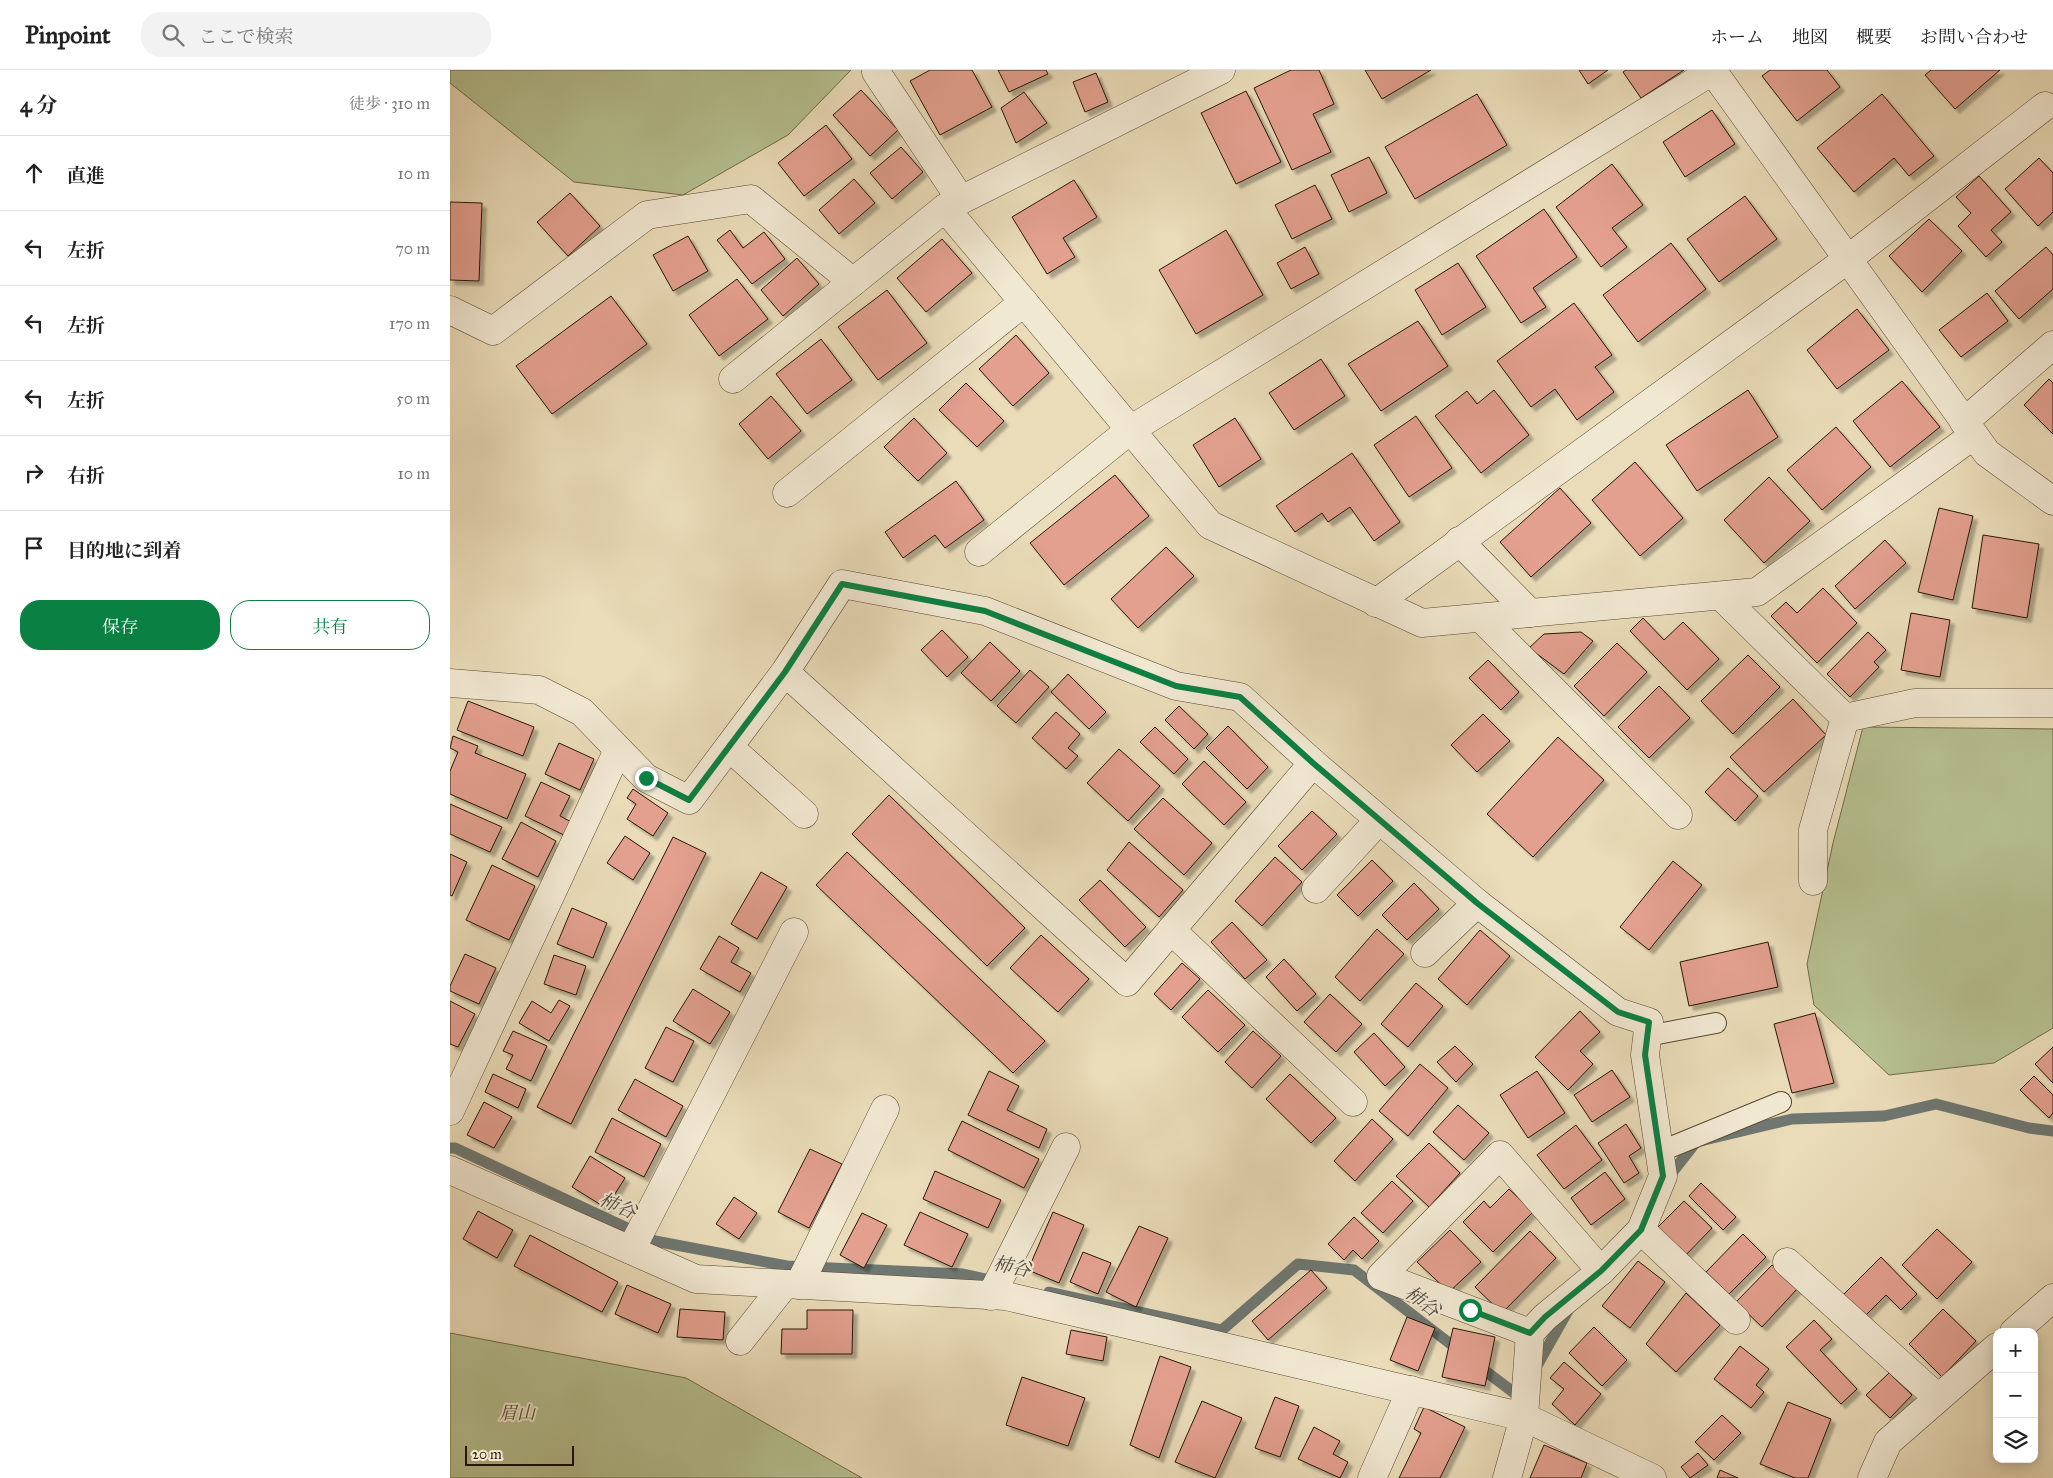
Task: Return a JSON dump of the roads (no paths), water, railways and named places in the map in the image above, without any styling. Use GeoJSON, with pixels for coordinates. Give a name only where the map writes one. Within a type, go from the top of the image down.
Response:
{"type":"FeatureCollection","features":[{"type":"Feature","properties":{"kind":"street"},"geometry":{"type":"LineString","coordinates":[[877,70],[876,72],[953,204],[1024,302],[1210,525],[1422,624],[1758,592],[1969,428],[2053,345]]}},
{"type":"Feature","properties":{"kind":"street"},"geometry":{"type":"LineString","coordinates":[[733,379],[953,204],[1220,70]]}},
{"type":"Feature","properties":{"kind":"street"},"geometry":{"type":"LineString","coordinates":[[979,552],[1130,430],[1713,70],[1987,453],[2053,501]]}},
{"type":"Feature","properties":{"kind":"street"},"geometry":{"type":"LineString","coordinates":[[1376,603],[1848,259],[2045,106]]}},
{"type":"Feature","properties":{"kind":"street"},"geometry":{"type":"LineString","coordinates":[[450,310],[493,332],[647,216],[751,199],[853,282]]}},
{"type":"Feature","properties":{"kind":"street"},"geometry":{"type":"LineString","coordinates":[[787,493],[1024,302]]}},
{"type":"Feature","properties":{"kind":"street"},"geometry":{"type":"LineString","coordinates":[[1459,541],[1530,613]]}},
{"type":"Feature","properties":{"kind":"street"},"geometry":{"type":"LineString","coordinates":[[450,683],[539,690],[582,712],[646,778],[689,800],[785,672],[842,584],[985,611],[1176,686],[1240,697],[1313,763],[1477,903],[1618,1012],[1649,1022],[1645,1055],[1663,1176],[1641,1230],[1601,1271],[1545,1317],[1530,1333],[1524,1417],[1507,1478]]}},
{"type":"Feature","properties":{"kind":"street"},"geometry":{"type":"LineString","coordinates":[[1721,596],[1845,718]]}},
{"type":"Feature","properties":{"kind":"street"},"geometry":{"type":"LineString","coordinates":[[1481,618],[1678,815]]}},
{"type":"Feature","properties":{"kind":"street"},"geometry":{"type":"LineString","coordinates":[[785,672],[1126,982],[1313,763]]}},
{"type":"Feature","properties":{"kind":"street"},"geometry":{"type":"LineString","coordinates":[[1845,718],[1915,703],[2053,703]]}},
{"type":"Feature","properties":{"kind":"street"},"geometry":{"type":"LineString","coordinates":[[1813,881],[1812,830],[1845,718]]}},
{"type":"Feature","properties":{"kind":"street"},"geometry":{"type":"LineString","coordinates":[[729,747],[804,814]]}},
{"type":"Feature","properties":{"kind":"street"},"geometry":{"type":"LineString","coordinates":[[450,1111],[618,750]]}},
{"type":"Feature","properties":{"kind":"street"},"geometry":{"type":"LineString","coordinates":[[1316,889],[1379,820]]}},
{"type":"Feature","properties":{"kind":"street"},"geometry":{"type":"LineString","coordinates":[[1425,953],[1477,903]]}},
{"type":"Feature","properties":{"kind":"street"},"geometry":{"type":"LineString","coordinates":[[1170,930],[1353,1102]]}},
{"type":"Feature","properties":{"kind":"street"},"geometry":{"type":"LineString","coordinates":[[631,1250],[794,932]]}},
{"type":"Feature","properties":{"kind":"street"},"geometry":{"type":"LineString","coordinates":[[740,1341],[792,1284],[885,1109]]}},
{"type":"Feature","properties":{"kind":"street"},"geometry":{"type":"LineString","coordinates":[[991,1296],[1066,1147]]}},
{"type":"Feature","properties":{"kind":"street"},"geometry":{"type":"LineString","coordinates":[[1530,1333],[1381,1276],[1500,1155],[1601,1271]]}},
{"type":"Feature","properties":{"kind":"street"},"geometry":{"type":"LineString","coordinates":[[450,1170],[696,1279],[1006,1296],[1524,1417],[1652,1478]]}},
{"type":"Feature","properties":{"kind":"street"},"geometry":{"type":"LineString","coordinates":[[1641,1230],[1736,1320]]}},
{"type":"Feature","properties":{"kind":"street"},"geometry":{"type":"LineString","coordinates":[[1787,1262],[1938,1398]]}},
{"type":"Feature","properties":{"kind":"street"},"geometry":{"type":"LineString","coordinates":[[2019,1328],[2053,1298]]}},
{"type":"Feature","properties":{"kind":"street"},"geometry":{"type":"LineString","coordinates":[[1872,1478],[1888,1442],[1993,1350]]}},
{"type":"Feature","properties":{"kind":"street"},"geometry":{"type":"LineString","coordinates":[[1372,1478],[1412,1390]]}},
{"type":"Feature","properties":{"kind":"lane"},"geometry":{"type":"LineString","coordinates":[[1647,1036],[1716,1023]]}},
{"type":"Feature","properties":{"kind":"lane"},"geometry":{"type":"LineString","coordinates":[[1659,1152],[1781,1102]]}},
{"type":"Feature","properties":{"kind":"waterway"},"geometry":{"type":"LineString","coordinates":[[1667,1179],[1696,1142],[1792,1119],[1884,1116],[1936,1104],[2029,1128],[2053,1131]]}},
{"type":"Feature","properties":{"kind":"waterway","name":"柿谷"},"geometry":{"type":"LineString","coordinates":[[450,1148],[455,1148],[655,1241],[787,1266],[963,1274],[999,1282]]}},
{"type":"Feature","properties":{"kind":"waterway","name":"柿谷"},"geometry":{"type":"LineString","coordinates":[[1049,1292],[1222,1330],[1298,1264],[1354,1270],[1461,1352]]}},
{"type":"Feature","properties":{"kind":"waterway"},"geometry":{"type":"LineString","coordinates":[[1534,1371],[1570,1307]]}},
{"type":"Feature","properties":{"kind":"waterway","name":"柿谷"},"geometry":{"type":"LineString","coordinates":[[1476,1364],[1517,1395]]}},
{"type":"Feature","properties":{"kind":"park label","name":"眉山"},"geometry":{"type":"Point","coordinates":[517,1413]}}]}
